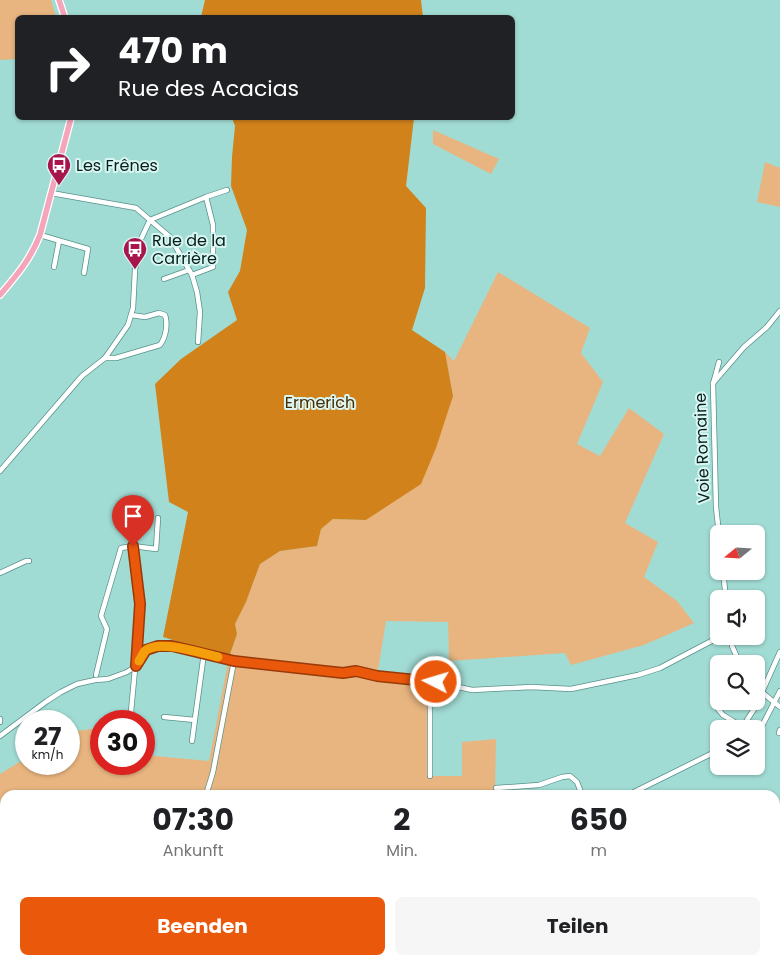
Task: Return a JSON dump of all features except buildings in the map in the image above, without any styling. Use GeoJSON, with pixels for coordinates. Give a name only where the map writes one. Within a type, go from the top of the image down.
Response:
{"type":"FeatureCollection","features":[{"type":"Feature","properties":{"kind":"main road"},"geometry":{"type":"LineString","coordinates":[[59,0],[64,15]]}},
{"type":"Feature","properties":{"kind":"main road"},"geometry":{"type":"LineString","coordinates":[[0,295],[26,264],[35,248],[70,120]]}},
{"type":"Feature","properties":{"kind":"street"},"geometry":{"type":"LineString","coordinates":[[0,471],[82,376],[105,358],[128,325],[133,308],[138,250],[150,220],[206,196],[226,190]]}},
{"type":"Feature","properties":{"kind":"street"},"geometry":{"type":"LineString","coordinates":[[51,193],[136,208],[170,237],[192,275],[197,292],[200,312],[198,342]]}},
{"type":"Feature","properties":{"kind":"street"},"geometry":{"type":"LineString","coordinates":[[192,275],[213,267],[213,225],[206,196]]}},
{"type":"Feature","properties":{"kind":"street"},"geometry":{"type":"LineString","coordinates":[[40,235],[88,248],[84,273]]}},
{"type":"Feature","properties":{"kind":"street"},"geometry":{"type":"LineString","coordinates":[[54,267],[60,241]]}},
{"type":"Feature","properties":{"kind":"street"},"geometry":{"type":"LineString","coordinates":[[164,279],[189,270]]}},
{"type":"Feature","properties":{"kind":"street"},"geometry":{"type":"LineString","coordinates":[[712,384],[744,347],[767,327],[780,311]]}},
{"type":"Feature","properties":{"kind":"street"},"geometry":{"type":"LineString","coordinates":[[105,358],[116,358],[160,345],[162,342],[165,335],[165,314],[159,313],[145,317],[131,315]]}},
{"type":"Feature","properties":{"kind":"street","name":"Voie Romaine"},"geometry":{"type":"LineString","coordinates":[[718,525],[712,384],[719,362]]}},
{"type":"Feature","properties":{"kind":"street"},"geometry":{"type":"LineString","coordinates":[[96,676],[108,629],[100,616],[121,548],[133,543],[156,549],[158,518]]}},
{"type":"Feature","properties":{"kind":"street"},"geometry":{"type":"LineString","coordinates":[[131,710],[140,604],[133,543]]}},
{"type":"Feature","properties":{"kind":"street"},"geometry":{"type":"LineString","coordinates":[[0,573],[29,561]]}},
{"type":"Feature","properties":{"kind":"street"},"geometry":{"type":"LineString","coordinates":[[0,736],[47,701],[77,684],[108,679],[128,672],[136,666],[146,650],[158,646],[172,646],[234,661],[343,673],[356,671],[377,676],[430,682],[472,690],[531,687],[571,689],[629,677],[660,668],[710,642]]}},
{"type":"Feature","properties":{"kind":"street"},"geometry":{"type":"LineString","coordinates":[[765,688],[780,652]]}},
{"type":"Feature","properties":{"kind":"street"},"geometry":{"type":"LineString","coordinates":[[192,741],[204,653]]}},
{"type":"Feature","properties":{"kind":"street"},"geometry":{"type":"LineString","coordinates":[[208,790],[213,772],[234,661]]}},
{"type":"Feature","properties":{"kind":"street"},"geometry":{"type":"LineString","coordinates":[[430,682],[430,776]]}},
{"type":"Feature","properties":{"kind":"street"},"geometry":{"type":"LineString","coordinates":[[765,721],[780,691]]}},
{"type":"Feature","properties":{"kind":"street"},"geometry":{"type":"LineString","coordinates":[[765,694],[780,707]]}},
{"type":"Feature","properties":{"kind":"street"},"geometry":{"type":"LineString","coordinates":[[719,710],[730,720]]}},
{"type":"Feature","properties":{"kind":"street"},"geometry":{"type":"LineString","coordinates":[[747,720],[753,710]]}},
{"type":"Feature","properties":{"kind":"street"},"geometry":{"type":"LineString","coordinates":[[164,717],[194,720]]}},
{"type":"Feature","properties":{"kind":"street"},"geometry":{"type":"LineString","coordinates":[[638,790],[710,754]]}},
{"type":"Feature","properties":{"kind":"street"},"geometry":{"type":"LineString","coordinates":[[496,788],[539,785],[570,776],[578,782],[580,790]]}},
{"type":"Feature","properties":{"kind":"shaded area"},"geometry":{"type":"Polygon","coordinates":[[[0,0],[51,0],[55,15],[15,15],[15,59],[0,60],[0,0]]]}},
{"type":"Feature","properties":{"kind":"shaded area"},"geometry":{"type":"Polygon","coordinates":[[[433,130],[499,159],[491,174],[433,144],[433,130]]]}},
{"type":"Feature","properties":{"kind":"shaded area"},"geometry":{"type":"Polygon","coordinates":[[[765,162],[780,168],[780,207],[757,202],[765,162]]]}},
{"type":"Feature","properties":{"kind":"shaded area"},"geometry":{"type":"Polygon","coordinates":[[[498,272],[590,328],[581,353],[603,382],[577,444],[600,456],[629,408],[664,434],[625,523],[658,542],[644,577],[677,601],[694,623],[644,645],[571,665],[565,653],[449,661],[448,622],[386,621],[377,676],[430,682],[430,776],[462,776],[462,742],[496,739],[495,790],[0,790],[0,774],[15,765],[15,775],[80,775],[80,730],[90,729],[90,775],[155,775],[155,756],[209,761],[229,657],[237,634],[235,624],[246,602],[260,564],[280,551],[317,546],[321,529],[333,519],[366,520],[453,396],[445,352],[454,361],[498,272]]]}},
{"type":"Feature","properties":{"kind":"green space"},"geometry":{"type":"Polygon","coordinates":[[[205,0],[421,0],[423,15],[201,15],[205,0]]]}},
{"type":"Feature","properties":{"kind":"green space","name":"Ermerich"},"geometry":{"type":"Polygon","coordinates":[[[233,120],[414,120],[406,186],[426,208],[425,288],[412,330],[445,352],[453,396],[436,448],[421,484],[366,520],[333,519],[321,529],[317,546],[280,551],[260,564],[246,602],[235,624],[237,634],[229,657],[163,637],[188,512],[169,502],[155,384],[181,359],[237,320],[228,292],[240,271],[247,230],[231,186],[235,126],[233,120]]]}},
{"type":"Feature","properties":{"kind":"slow traffic"},"geometry":{"type":"LineString","coordinates":[[139,661],[146,650],[158,646],[172,646],[218,657]]}},
{"type":"Feature","properties":{"kind":"place","name":"Les Frênes"},"geometry":{"type":"Point","coordinates":[59,186]}},
{"type":"Feature","properties":{"kind":"place","name":"Rue de la Carrière"},"geometry":{"type":"Point","coordinates":[135,270]}},
{"type":"Feature","properties":{"kind":"route"},"geometry":{"type":"LineString","coordinates":[[133,546],[140,604],[136,666],[146,650],[158,646],[172,646],[234,661],[343,673],[356,671],[377,676],[436,682]]}}]}
